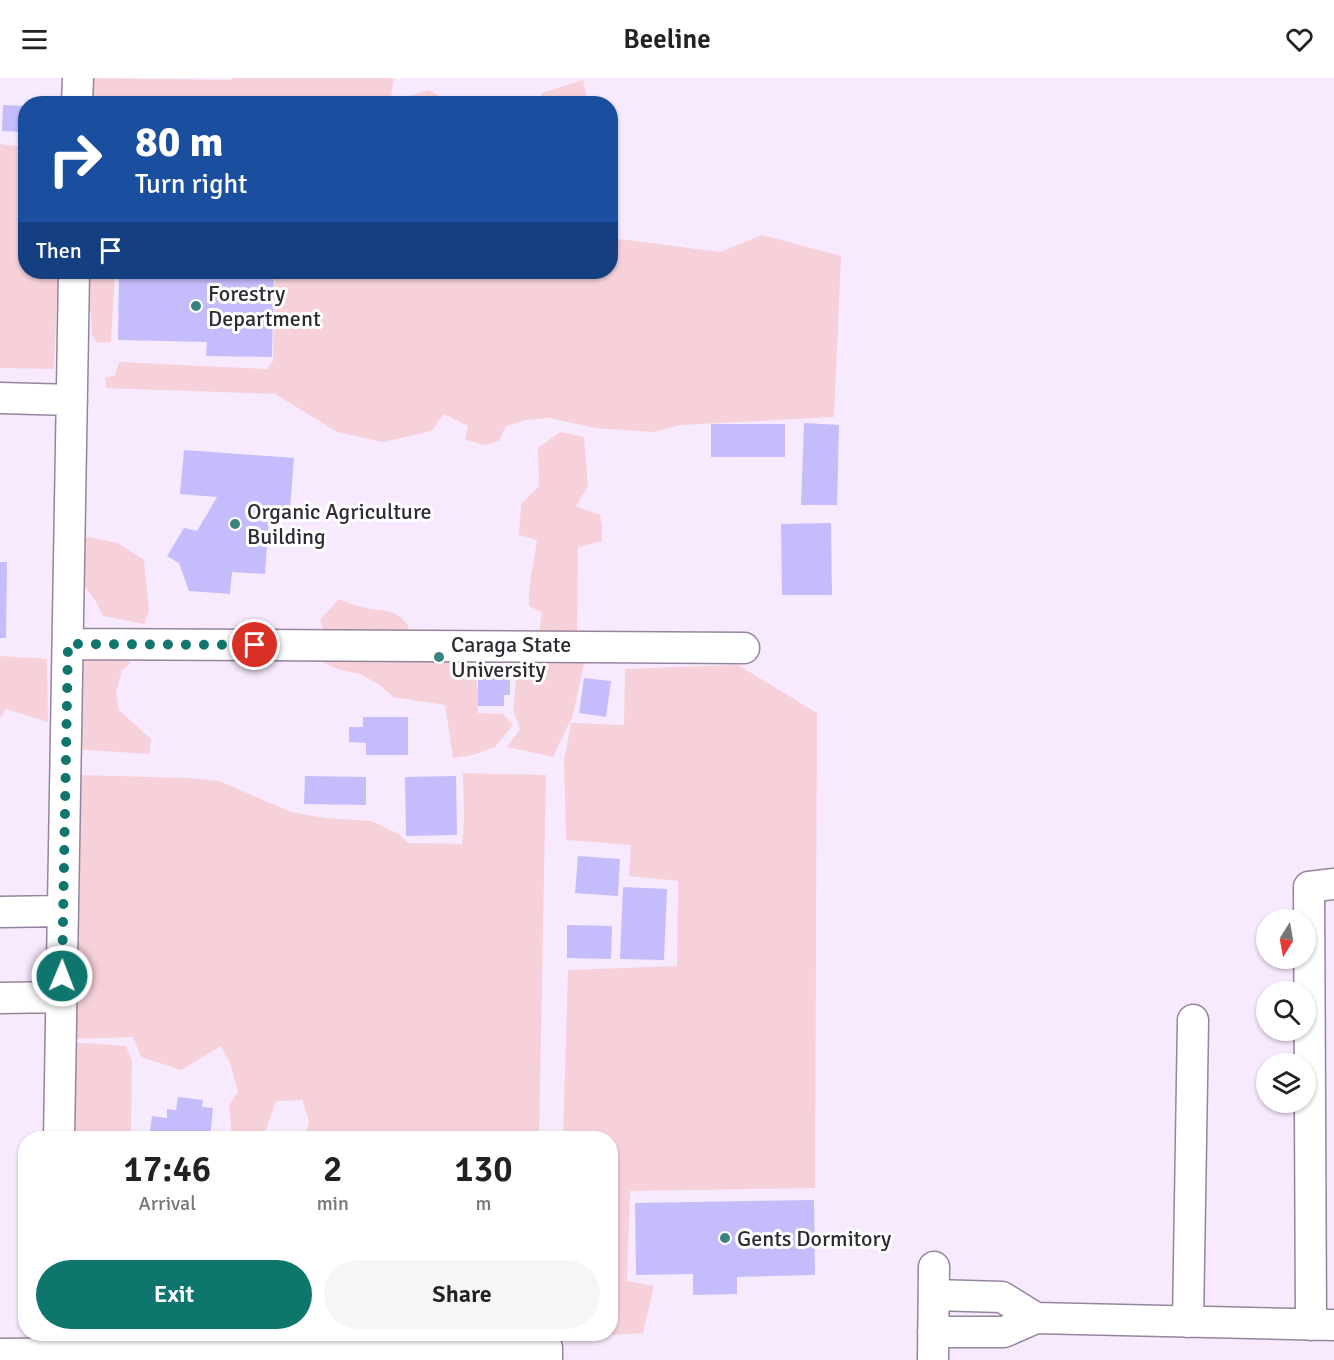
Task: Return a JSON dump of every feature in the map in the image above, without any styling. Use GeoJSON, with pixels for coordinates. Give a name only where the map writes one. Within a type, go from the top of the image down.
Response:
{"type":"FeatureCollection","features":[{"type":"Feature","properties":{"kind":"street"},"geometry":{"type":"LineString","coordinates":[[77,96],[78,78]]}},
{"type":"Feature","properties":{"kind":"street"},"geometry":{"type":"LineString","coordinates":[[59,1131],[74,279]]}},
{"type":"Feature","properties":{"kind":"street"},"geometry":{"type":"LineString","coordinates":[[0,398],[72,400]]}},
{"type":"Feature","properties":{"kind":"street"},"geometry":{"type":"LineString","coordinates":[[68,644],[744,648]]}},
{"type":"Feature","properties":{"kind":"street"},"geometry":{"type":"LineString","coordinates":[[1036,1318],[1002,1297],[934,1281],[933,1346],[1004,1332],[1036,1318],[1323,1325],[1309,886],[1334,884]]}},
{"type":"Feature","properties":{"kind":"street"},"geometry":{"type":"LineString","coordinates":[[0,912],[63,911]]}},
{"type":"Feature","properties":{"kind":"street"},"geometry":{"type":"LineString","coordinates":[[0,998],[62,997]]}},
{"type":"Feature","properties":{"kind":"street"},"geometry":{"type":"LineString","coordinates":[[1188,1322],[1193,1020]]}},
{"type":"Feature","properties":{"kind":"street"},"geometry":{"type":"LineString","coordinates":[[0,1354],[56,1349],[547,1348],[547,1360]]}},
{"type":"Feature","properties":{"kind":"shaded area"},"geometry":{"type":"Polygon","coordinates":[[[82,78],[394,79],[391,96],[82,96],[82,78]]]}},
{"type":"Feature","properties":{"kind":"shaded area"},"geometry":{"type":"Polygon","coordinates":[[[583,80],[586,96],[541,96],[542,93],[583,80]]]}},
{"type":"Feature","properties":{"kind":"shaded area"},"geometry":{"type":"Polygon","coordinates":[[[428,90],[440,96],[409,96],[428,90]]]}},
{"type":"Feature","properties":{"kind":"shaded area"},"geometry":{"type":"Polygon","coordinates":[[[0,144],[18,146],[18,279],[58,279],[54,369],[0,368],[0,144]]]}},
{"type":"Feature","properties":{"kind":"shaded area"},"geometry":{"type":"Polygon","coordinates":[[[762,235],[841,256],[834,417],[680,425],[654,432],[596,428],[549,418],[527,420],[506,426],[499,441],[485,445],[465,440],[468,426],[444,414],[431,431],[383,442],[337,432],[275,394],[106,388],[105,378],[115,375],[119,362],[267,369],[273,361],[275,279],[618,279],[618,239],[720,252],[762,235]]]}},
{"type":"Feature","properties":{"kind":"shaded area"},"geometry":{"type":"Polygon","coordinates":[[[81,279],[115,279],[111,342],[97,343],[92,335],[91,312],[81,309],[81,279]]]}},
{"type":"Feature","properties":{"kind":"shaded area"},"geometry":{"type":"Polygon","coordinates":[[[560,432],[584,437],[588,486],[576,506],[600,515],[602,541],[578,547],[577,637],[538,639],[542,613],[529,606],[530,581],[537,540],[519,535],[521,504],[539,486],[538,448],[560,432]]]}},
{"type":"Feature","properties":{"kind":"shaded area"},"geometry":{"type":"Polygon","coordinates":[[[88,537],[118,543],[144,560],[149,611],[144,624],[103,616],[83,584],[79,541],[88,537]]]}},
{"type":"Feature","properties":{"kind":"shaded area"},"geometry":{"type":"Polygon","coordinates":[[[339,599],[359,607],[395,613],[409,626],[400,642],[334,640],[323,629],[320,620],[339,599]]]}},
{"type":"Feature","properties":{"kind":"shaded area"},"geometry":{"type":"Polygon","coordinates":[[[85,652],[119,652],[131,663],[122,670],[116,693],[119,710],[151,739],[149,754],[73,749],[75,663],[85,652]]]}},
{"type":"Feature","properties":{"kind":"shaded area"},"geometry":{"type":"Polygon","coordinates":[[[326,655],[473,657],[478,691],[478,713],[503,714],[513,725],[495,747],[473,755],[453,758],[445,705],[393,697],[380,685],[360,674],[340,670],[320,661],[326,655]]]}},
{"type":"Feature","properties":{"kind":"shaded area"},"geometry":{"type":"Polygon","coordinates":[[[0,656],[47,659],[48,722],[6,709],[0,718],[0,656]]]}},
{"type":"Feature","properties":{"kind":"shaded area"},"geometry":{"type":"Polygon","coordinates":[[[516,658],[585,660],[573,715],[553,757],[507,747],[520,729],[513,710],[516,658]]]}},
{"type":"Feature","properties":{"kind":"shaded area"},"geometry":{"type":"Polygon","coordinates":[[[738,665],[817,713],[815,1188],[630,1191],[627,1281],[654,1286],[643,1333],[618,1335],[618,1131],[563,1131],[568,970],[677,966],[678,881],[629,876],[631,845],[566,840],[564,760],[571,723],[624,725],[625,669],[738,665]]]}},
{"type":"Feature","properties":{"kind":"shaded area"},"geometry":{"type":"Polygon","coordinates":[[[463,773],[546,775],[539,1131],[307,1131],[309,1121],[302,1100],[276,1101],[265,1131],[231,1131],[229,1105],[238,1092],[230,1063],[221,1046],[181,1070],[141,1057],[133,1037],[69,1039],[81,775],[219,781],[291,812],[325,818],[371,821],[399,834],[408,843],[462,844],[463,773]]]}},
{"type":"Feature","properties":{"kind":"shaded area"},"geometry":{"type":"Polygon","coordinates":[[[69,1042],[126,1046],[132,1061],[131,1131],[67,1131],[69,1042]]]}},
{"type":"Feature","properties":{"kind":"building"},"geometry":{"type":"Polygon","coordinates":[[[3,105],[18,106],[18,132],[2,131],[3,105]]]}},
{"type":"Feature","properties":{"kind":"building","name":"Forestry Department"},"geometry":{"type":"Polygon","coordinates":[[[119,279],[274,279],[272,357],[206,356],[207,342],[118,340],[119,279]]]}},
{"type":"Feature","properties":{"kind":"building"},"geometry":{"type":"Polygon","coordinates":[[[804,423],[839,425],[837,505],[801,505],[804,423]]]}},
{"type":"Feature","properties":{"kind":"building"},"geometry":{"type":"Polygon","coordinates":[[[711,424],[785,424],[785,457],[711,457],[711,424]]]}},
{"type":"Feature","properties":{"kind":"building","name":"Organic Agriculture Building"},"geometry":{"type":"Polygon","coordinates":[[[184,450],[294,458],[289,520],[269,518],[265,574],[232,572],[230,594],[189,591],[179,563],[167,556],[184,528],[197,531],[217,497],[180,494],[184,450]]]}},
{"type":"Feature","properties":{"kind":"building"},"geometry":{"type":"Polygon","coordinates":[[[831,523],[832,595],[782,595],[781,524],[831,523]]]}},
{"type":"Feature","properties":{"kind":"building"},"geometry":{"type":"Polygon","coordinates":[[[0,562],[7,562],[6,638],[0,638],[0,562]]]}},
{"type":"Feature","properties":{"kind":"building"},"geometry":{"type":"Polygon","coordinates":[[[510,669],[510,695],[504,695],[504,706],[478,706],[478,670],[510,669]]]}},
{"type":"Feature","properties":{"kind":"building"},"geometry":{"type":"Polygon","coordinates":[[[584,678],[611,681],[606,717],[579,713],[584,678]]]}},
{"type":"Feature","properties":{"kind":"building"},"geometry":{"type":"Polygon","coordinates":[[[363,717],[408,717],[408,755],[366,755],[366,743],[349,742],[349,727],[363,727],[363,717]]]}},
{"type":"Feature","properties":{"kind":"building"},"geometry":{"type":"Polygon","coordinates":[[[305,776],[366,777],[366,805],[304,804],[305,776]]]}},
{"type":"Feature","properties":{"kind":"building"},"geometry":{"type":"Polygon","coordinates":[[[456,776],[457,835],[406,836],[405,777],[456,776]]]}},
{"type":"Feature","properties":{"kind":"building"},"geometry":{"type":"Polygon","coordinates":[[[578,856],[620,859],[618,896],[575,893],[578,856]]]}},
{"type":"Feature","properties":{"kind":"building"},"geometry":{"type":"Polygon","coordinates":[[[623,887],[667,889],[664,960],[620,959],[623,887]]]}},
{"type":"Feature","properties":{"kind":"building"},"geometry":{"type":"Polygon","coordinates":[[[567,925],[612,926],[611,959],[567,958],[567,925]]]}},
{"type":"Feature","properties":{"kind":"building"},"geometry":{"type":"Polygon","coordinates":[[[178,1097],[203,1100],[202,1107],[213,1108],[211,1131],[150,1131],[152,1116],[167,1118],[167,1109],[176,1110],[178,1097]]]}},
{"type":"Feature","properties":{"kind":"building","name":"Gents Dormitory"},"geometry":{"type":"Polygon","coordinates":[[[814,1200],[815,1275],[737,1277],[737,1294],[693,1295],[693,1274],[636,1275],[635,1203],[814,1200]]]}},
{"type":"Feature","properties":{"kind":"place","name":"Forestry Department"},"geometry":{"type":"Point","coordinates":[196,306]}},
{"type":"Feature","properties":{"kind":"place","name":"Organic Agriculture Building"},"geometry":{"type":"Point","coordinates":[235,524]}},
{"type":"Feature","properties":{"kind":"place","name":"Caraga State University"},"geometry":{"type":"Point","coordinates":[439,657]}},
{"type":"Feature","properties":{"kind":"place","name":"Gents Dormitory"},"geometry":{"type":"Point","coordinates":[725,1238]}},
{"type":"Feature","properties":{"kind":"route"},"geometry":{"type":"LineString","coordinates":[[62,976],[68,644],[255,645]]}}]}
